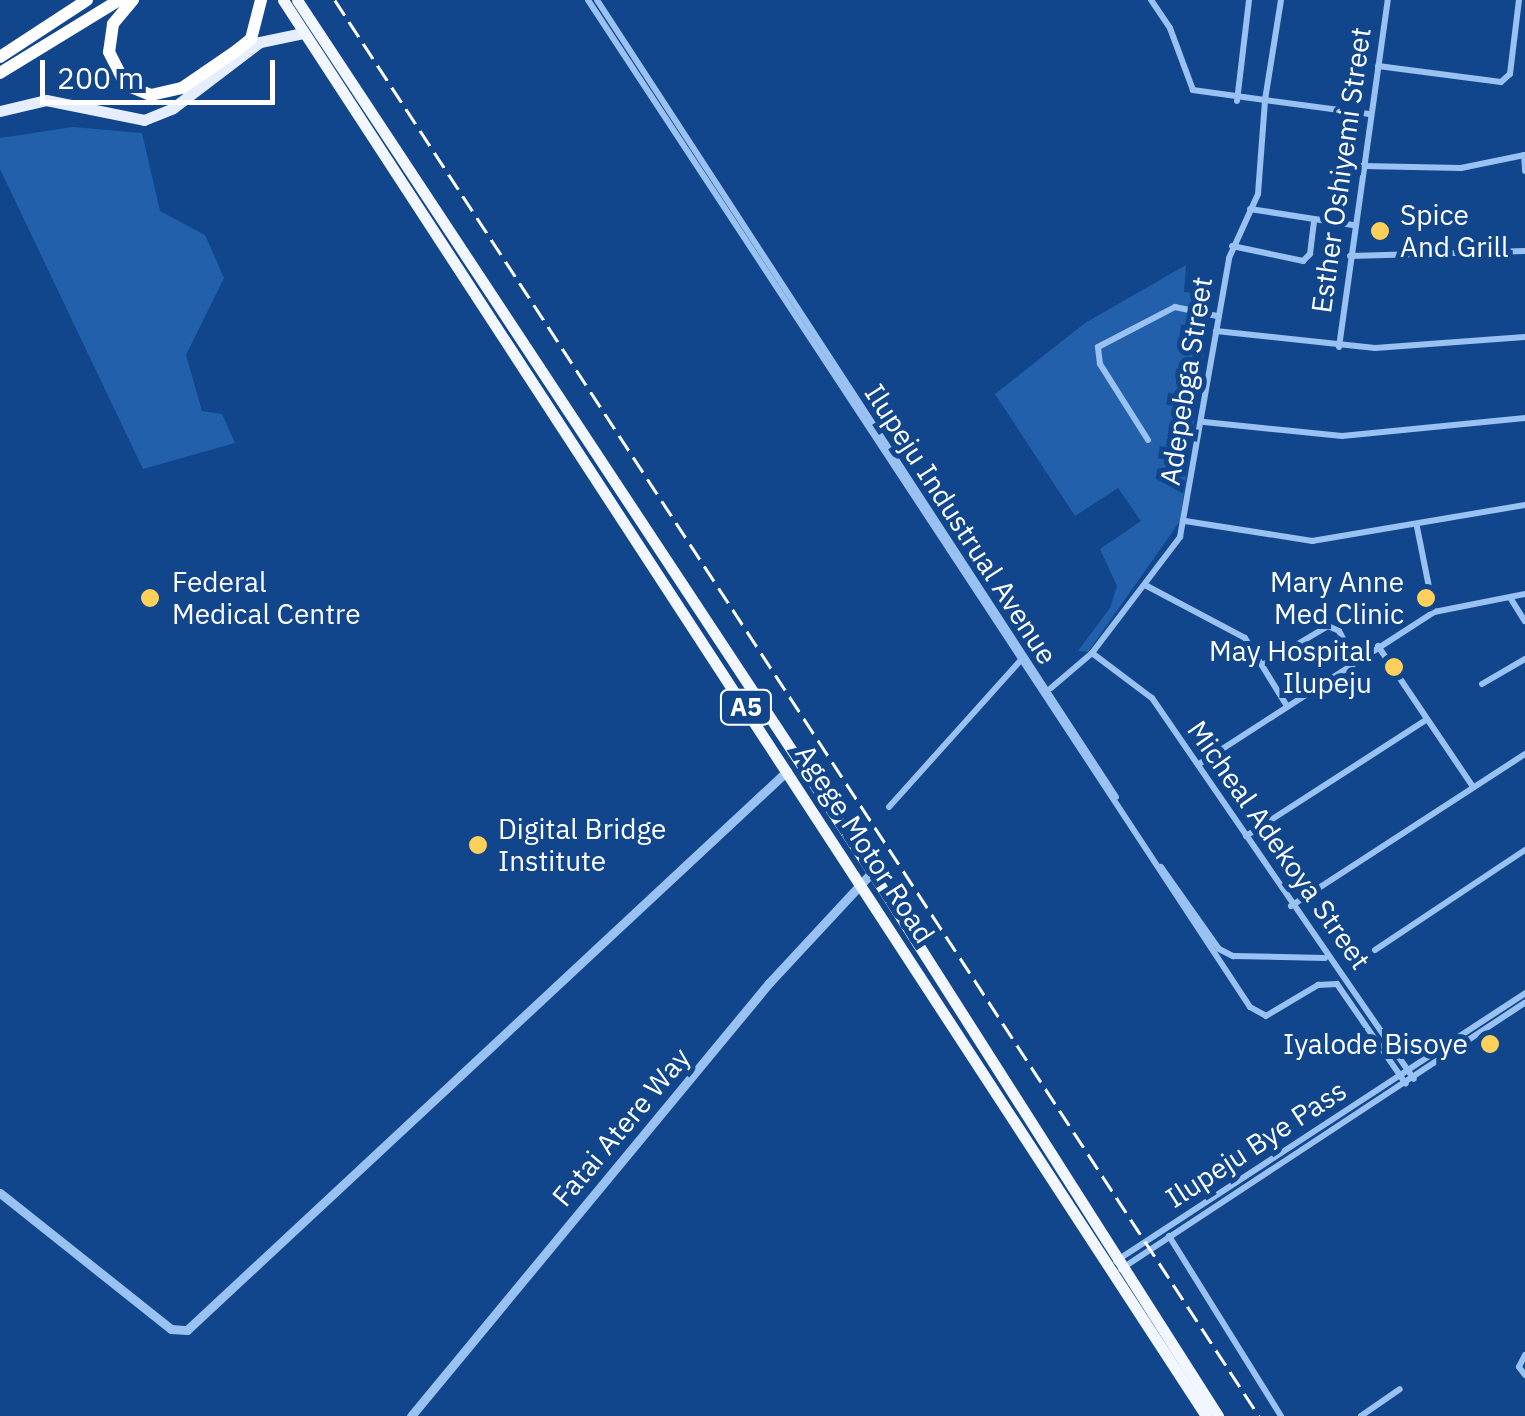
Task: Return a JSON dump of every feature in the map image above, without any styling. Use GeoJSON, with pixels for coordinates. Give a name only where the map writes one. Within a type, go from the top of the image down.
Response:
{"type":"FeatureCollection","features":[{"type":"Feature","properties":{"kind":"highway"},"geometry":{"type":"LineString","coordinates":[[0,57],[87,0]]}},
{"type":"Feature","properties":{"kind":"highway"},"geometry":{"type":"LineString","coordinates":[[0,72],[119,0]]}},
{"type":"Feature","properties":{"kind":"highway"},"geometry":{"type":"LineString","coordinates":[[133,0],[112,30],[112,65],[126,85],[151,95],[168,92],[251,39],[261,0]]}},
{"type":"Feature","properties":{"kind":"highway","name":"Agege Motor Road"},"geometry":{"type":"LineString","coordinates":[[283,0],[872,872],[1118,1265],[1206,1416]]}},
{"type":"Feature","properties":{"kind":"highway","name":"Agege Motor Road"},"geometry":{"type":"LineString","coordinates":[[296,0],[786,771],[1218,1416]]}},
{"type":"Feature","properties":{"kind":"main road"},"geometry":{"type":"LineString","coordinates":[[0,111],[46,100],[118,118],[156,116],[260,42],[303,34]]}},
{"type":"Feature","properties":{"kind":"street","name":"Ilupeju Industrual Avenue"},"geometry":{"type":"LineString","coordinates":[[588,0],[1250,1008],[1266,1016],[1318,985]]}},
{"type":"Feature","properties":{"kind":"street","name":"Ilupeju Industrual Avenue"},"geometry":{"type":"LineString","coordinates":[[598,0],[1219,948],[1233,956],[1326,958]]}},
{"type":"Feature","properties":{"kind":"street"},"geometry":{"type":"LineString","coordinates":[[1150,0],[1170,28],[1193,90],[1237,100],[1369,114]]}},
{"type":"Feature","properties":{"kind":"street"},"geometry":{"type":"LineString","coordinates":[[1237,100],[1250,0]]}},
{"type":"Feature","properties":{"kind":"street","name":"Adepebga Street"},"geometry":{"type":"LineString","coordinates":[[1051,688],[1092,653],[1145,584],[1185,522],[1204,422],[1217,316],[1232,246],[1258,194],[1262,100],[1281,0]]}},
{"type":"Feature","properties":{"kind":"street","name":"Esther Oshiyemi Street"},"geometry":{"type":"LineString","coordinates":[[1339,347],[1353,226],[1388,0]]}},
{"type":"Feature","properties":{"kind":"street"},"geometry":{"type":"LineString","coordinates":[[1378,66],[1501,82],[1510,74],[1519,0]]}},
{"type":"Feature","properties":{"kind":"street"},"geometry":{"type":"LineString","coordinates":[[1362,166],[1461,168],[1524,155],[1525,172]]}},
{"type":"Feature","properties":{"kind":"street"},"geometry":{"type":"LineString","coordinates":[[1250,209],[1353,226]]}},
{"type":"Feature","properties":{"kind":"street"},"geometry":{"type":"LineString","coordinates":[[1232,246],[1303,261],[1310,254],[1314,219]]}},
{"type":"Feature","properties":{"kind":"street"},"geometry":{"type":"LineString","coordinates":[[1350,256],[1525,251]]}},
{"type":"Feature","properties":{"kind":"street"},"geometry":{"type":"LineString","coordinates":[[1148,440],[1100,364],[1098,348],[1175,307],[1217,316]]}},
{"type":"Feature","properties":{"kind":"street"},"geometry":{"type":"LineString","coordinates":[[1216,331],[1339,347],[1525,337]]}},
{"type":"Feature","properties":{"kind":"street"},"geometry":{"type":"LineString","coordinates":[[1204,422],[1342,436],[1525,418]]}},
{"type":"Feature","properties":{"kind":"street"},"geometry":{"type":"LineString","coordinates":[[1185,522],[1312,541],[1417,527],[1525,505]]}},
{"type":"Feature","properties":{"kind":"street"},"geometry":{"type":"LineString","coordinates":[[1417,527],[1434,612]]}},
{"type":"Feature","properties":{"kind":"street"},"geometry":{"type":"LineString","coordinates":[[1145,584],[1234,630],[1264,664],[1287,706]]}},
{"type":"Feature","properties":{"kind":"street"},"geometry":{"type":"LineString","coordinates":[[1198,764],[1434,612],[1525,594]]}},
{"type":"Feature","properties":{"kind":"street"},"geometry":{"type":"LineString","coordinates":[[1511,599],[1525,621]]}},
{"type":"Feature","properties":{"kind":"street"},"geometry":{"type":"LineString","coordinates":[[1264,664],[1328,626],[1339,631],[1355,661]]}},
{"type":"Feature","properties":{"kind":"street"},"geometry":{"type":"LineString","coordinates":[[1378,646],[1473,788]]}},
{"type":"Feature","properties":{"kind":"street","name":"Micheal Adekoya Street"},"geometry":{"type":"LineString","coordinates":[[1092,653],[1152,698],[1408,1078]]}},
{"type":"Feature","properties":{"kind":"street"},"geometry":{"type":"LineString","coordinates":[[889,807],[1022,660]]}},
{"type":"Feature","properties":{"kind":"street"},"geometry":{"type":"LineString","coordinates":[[1482,684],[1525,660]]}},
{"type":"Feature","properties":{"kind":"street"},"geometry":{"type":"LineString","coordinates":[[1246,836],[1426,720]]}},
{"type":"Feature","properties":{"kind":"street"},"geometry":{"type":"LineString","coordinates":[[1291,906],[1525,754]]}},
{"type":"Feature","properties":{"kind":"street"},"geometry":{"type":"LineString","coordinates":[[0,1193],[171,1329],[187,1330],[786,771]]}},
{"type":"Feature","properties":{"kind":"street"},"geometry":{"type":"LineString","coordinates":[[1374,950],[1525,850]]}},
{"type":"Feature","properties":{"kind":"street","name":"Fatai Atere Way"},"geometry":{"type":"LineString","coordinates":[[413,1415],[859,880],[872,872]]}},
{"type":"Feature","properties":{"kind":"street","name":"Micheal Adekoya Street"},"geometry":{"type":"LineString","coordinates":[[1318,985],[1338,984],[1408,1078]]}},
{"type":"Feature","properties":{"kind":"street","name":"Ilupeju Bye Pass"},"geometry":{"type":"LineString","coordinates":[[1118,1265],[1169,1236],[1408,1078],[1525,994]]}},
{"type":"Feature","properties":{"kind":"street","name":"Ilupeju Bye Pass"},"geometry":{"type":"LineString","coordinates":[[1118,1265],[1525,1004]]}},
{"type":"Feature","properties":{"kind":"street"},"geometry":{"type":"LineString","coordinates":[[1169,1236],[1281,1416]]}},
{"type":"Feature","properties":{"kind":"street"},"geometry":{"type":"LineString","coordinates":[[1525,1355],[1520,1367],[1525,1376]]}},
{"type":"Feature","properties":{"kind":"street"},"geometry":{"type":"LineString","coordinates":[[1360,1416],[1400,1389]]}},
{"type":"Feature","properties":{"kind":"shaded area"},"geometry":{"type":"Polygon","coordinates":[[[73,127],[142,133],[160,211],[205,235],[224,278],[186,355],[202,411],[222,414],[235,443],[143,469],[0,169],[0,138],[73,127]]]}},
{"type":"Feature","properties":{"kind":"shaded area"},"geometry":{"type":"Polygon","coordinates":[[[1186,265],[1184,292],[1212,295],[1180,521],[1088,652],[1078,651],[1110,608],[1117,586],[1100,549],[1141,521],[1118,488],[1075,516],[995,394],[1085,323],[1186,265]]]}},
{"type":"Feature","properties":{"kind":"railway"},"geometry":{"type":"LineString","coordinates":[[335,0],[1259,1416]]}},
{"type":"Feature","properties":{"kind":"place","name":"Spice And Grill"},"geometry":{"type":"Point","coordinates":[1380,231]}},
{"type":"Feature","properties":{"kind":"place","name":"Federal Medical Centre"},"geometry":{"type":"Point","coordinates":[150,598]}},
{"type":"Feature","properties":{"kind":"place","name":"Mary Anne Med Clinic"},"geometry":{"type":"Point","coordinates":[1426,598]}},
{"type":"Feature","properties":{"kind":"place","name":"May Hospital Ilupeju"},"geometry":{"type":"Point","coordinates":[1394,667]}},
{"type":"Feature","properties":{"kind":"place","name":"Digital Bridge Institute"},"geometry":{"type":"Point","coordinates":[478,845]}},
{"type":"Feature","properties":{"kind":"place","name":"Iyalode Bisoye"},"geometry":{"type":"Point","coordinates":[1490,1044]}}]}
